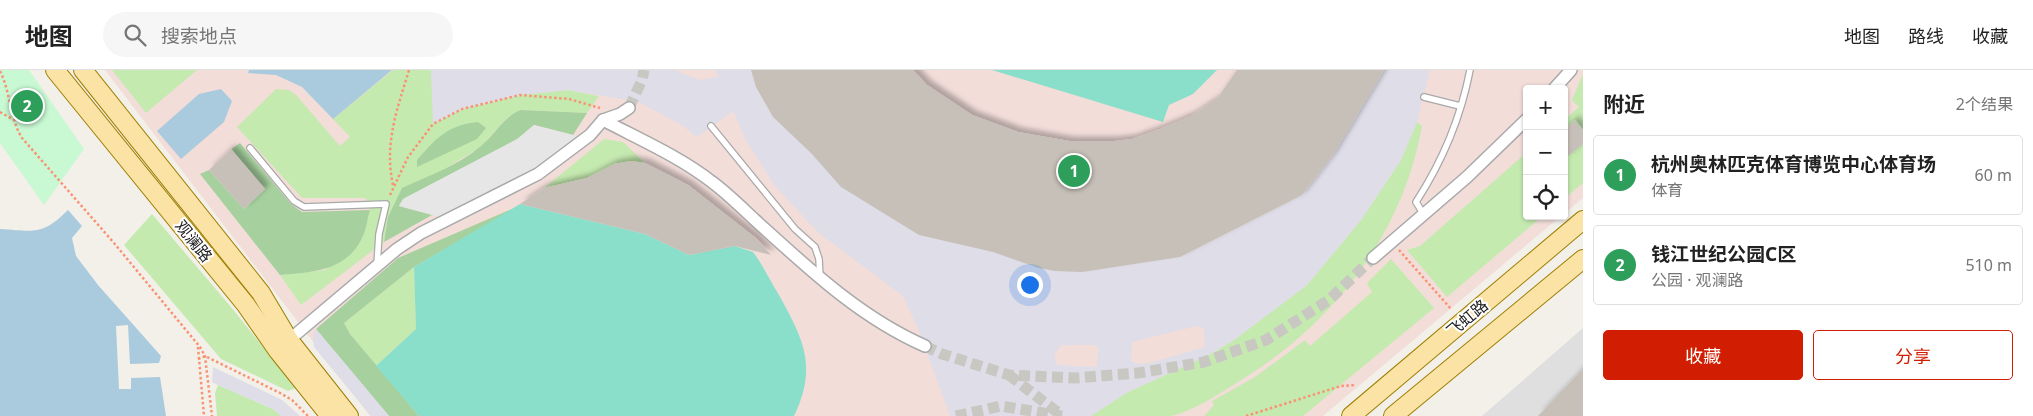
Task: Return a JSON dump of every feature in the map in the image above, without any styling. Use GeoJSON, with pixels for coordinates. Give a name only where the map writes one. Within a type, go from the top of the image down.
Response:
{"type":"FeatureCollection","features":[{"type":"Feature","properties":{"kind":"main road","name":"观澜路"},"geometry":{"type":"LineString","coordinates":[[55,70],[246,305],[278,351],[330,416]]}},
{"type":"Feature","properties":{"kind":"main road","name":"观澜路"},"geometry":{"type":"LineString","coordinates":[[83,70],[261,293],[290,340],[349,416]]}},
{"type":"Feature","properties":{"kind":"main road","name":"飞虹路"},"geometry":{"type":"LineString","coordinates":[[1351,416],[1583,220]]}},
{"type":"Feature","properties":{"kind":"main road","name":"飞虹路"},"geometry":{"type":"LineString","coordinates":[[1393,416],[1583,259]]}},
{"type":"Feature","properties":{"kind":"street"},"geometry":{"type":"LineString","coordinates":[[1558,85],[1571,70]]}},
{"type":"Feature","properties":{"kind":"street"},"geometry":{"type":"LineString","coordinates":[[290,340],[396,249],[421,233],[538,174],[590,135],[603,120],[624,111]]}},
{"type":"Feature","properties":{"kind":"street"},"geometry":{"type":"LineString","coordinates":[[603,120],[674,158],[712,182],[856,308],[896,334],[924,346]]}},
{"type":"Feature","properties":{"kind":"street"},"geometry":{"type":"LineString","coordinates":[[1373,258],[1424,215],[1523,123]]}},
{"type":"Feature","properties":{"kind":"lane"},"geometry":{"type":"LineString","coordinates":[[1424,215],[1416,202],[1435,172],[1451,135],[1470,70]]}},
{"type":"Feature","properties":{"kind":"lane"},"geometry":{"type":"LineString","coordinates":[[1424,97],[1460,106]]}},
{"type":"Feature","properties":{"kind":"lane"},"geometry":{"type":"LineString","coordinates":[[711,126],[795,229],[815,247],[819,259],[820,278]]}},
{"type":"Feature","properties":{"kind":"lane"},"geometry":{"type":"LineString","coordinates":[[250,148],[294,202],[304,207],[386,204],[380,234],[377,267]]}},
{"type":"Feature","properties":{"kind":"path"},"geometry":{"type":"LineString","coordinates":[[394,186],[390,170],[390,135],[409,70]]}},
{"type":"Feature","properties":{"kind":"path"},"geometry":{"type":"LineString","coordinates":[[0,71],[4,80],[12,119],[22,138],[114,243],[205,356],[212,416]]}},
{"type":"Feature","properties":{"kind":"path"},"geometry":{"type":"LineString","coordinates":[[386,204],[408,157],[433,124],[462,110],[520,95],[570,99],[624,111]]}},
{"type":"Feature","properties":{"kind":"path"},"geometry":{"type":"LineString","coordinates":[[0,112],[12,119]]}},
{"type":"Feature","properties":{"kind":"path"},"geometry":{"type":"LineString","coordinates":[[1392,242],[1451,309]]}},
{"type":"Feature","properties":{"kind":"path"},"geometry":{"type":"LineString","coordinates":[[198,345],[204,416]]}},
{"type":"Feature","properties":{"kind":"path"},"geometry":{"type":"LineString","coordinates":[[198,359],[205,356],[286,396],[308,416]]}},
{"type":"Feature","properties":{"kind":"path"},"geometry":{"type":"LineString","coordinates":[[1246,416],[1340,386],[1356,385]]}},
{"type":"Feature","properties":{"kind":"shaded area"},"geometry":{"type":"Polygon","coordinates":[[[105,70],[1583,70],[1583,198],[1568,211],[1568,85],[1523,85],[1523,220],[1556,220],[1323,416],[370,416],[105,70]]]}},
{"type":"Feature","properties":{"kind":"shaded area"},"geometry":{"type":"Polygon","coordinates":[[[431,70],[674,70],[700,80],[718,77],[716,70],[751,70],[756,87],[773,117],[1126,265],[1180,257],[1302,195],[1333,155],[1382,70],[1430,70],[1417,122],[1401,160],[1361,220],[1307,285],[1234,340],[1209,355],[1126,393],[1091,416],[950,416],[919,331],[903,296],[820,234],[774,185],[747,142],[733,111],[697,137],[680,124],[639,102],[568,90],[520,95],[462,109],[433,124],[431,70]],[[1197,326],[1132,342],[1131,361],[1137,364],[1150,363],[1205,347],[1204,329],[1197,326]],[[1061,345],[1055,354],[1055,362],[1058,365],[1097,366],[1098,347],[1094,345],[1061,345]]]}},
{"type":"Feature","properties":{"kind":"shaded area"},"geometry":{"type":"Polygon","coordinates":[[[534,125],[585,138],[448,219],[399,206],[403,199],[517,139],[534,125]]]}},
{"type":"Feature","properties":{"kind":"shaded area"},"geometry":{"type":"Polygon","coordinates":[[[1583,328],[1583,416],[1482,416],[1583,328]]]}},
{"type":"Feature","properties":{"kind":"shaded area"},"geometry":{"type":"Polygon","coordinates":[[[316,329],[389,416],[371,416],[314,347],[313,338],[316,329]]]}},
{"type":"Feature","properties":{"kind":"shaded area"},"geometry":{"type":"Polygon","coordinates":[[[213,367],[282,400],[300,416],[281,416],[273,409],[212,382],[213,367]]]}},
{"type":"Feature","properties":{"kind":"green space"},"geometry":{"type":"Polygon","coordinates":[[[0,70],[29,70],[84,149],[44,205],[0,143],[0,70]]]}},
{"type":"Feature","properties":{"kind":"green space"},"geometry":{"type":"Polygon","coordinates":[[[112,70],[197,70],[146,113],[112,70]]]}},
{"type":"Feature","properties":{"kind":"green space"},"geometry":{"type":"Polygon","coordinates":[[[393,70],[431,70],[434,123],[462,109],[520,95],[568,90],[599,96],[587,113],[522,110],[506,119],[481,147],[446,168],[388,217],[384,242],[301,305],[280,275],[325,270],[362,239],[370,210],[366,198],[302,198],[237,127],[276,89],[289,90],[296,95],[340,146],[350,137],[333,119],[393,70]]]}},
{"type":"Feature","properties":{"kind":"green space"},"geometry":{"type":"Polygon","coordinates":[[[992,70],[1217,70],[1193,94],[1169,105],[1163,122],[992,70]]]}},
{"type":"Feature","properties":{"kind":"green space"},"geometry":{"type":"Polygon","coordinates":[[[1583,74],[1583,183],[1568,196],[1568,117],[1579,107],[1572,100],[1583,74]]]}},
{"type":"Feature","properties":{"kind":"green space"},"geometry":{"type":"Polygon","coordinates":[[[521,110],[587,113],[573,135],[534,125],[518,139],[403,199],[399,206],[432,215],[384,242],[388,217],[402,188],[463,159],[486,141],[504,121],[521,110]]]}},
{"type":"Feature","properties":{"kind":"green space"},"geometry":{"type":"Polygon","coordinates":[[[478,122],[486,128],[477,139],[417,167],[417,160],[443,134],[458,126],[478,122]]]}},
{"type":"Feature","properties":{"kind":"green space"},"geometry":{"type":"Polygon","coordinates":[[[1417,122],[1422,126],[1412,167],[1398,206],[1379,242],[1357,276],[1331,307],[1301,335],[1269,361],[1235,384],[1188,411],[1171,416],[1091,416],[1126,393],[1209,355],[1234,340],[1307,285],[1361,220],[1401,160],[1417,122]]]}},
{"type":"Feature","properties":{"kind":"green space"},"geometry":{"type":"Polygon","coordinates":[[[604,139],[623,142],[645,163],[620,164],[581,180],[544,188],[604,139]]]}},
{"type":"Feature","properties":{"kind":"green space"},"geometry":{"type":"Polygon","coordinates":[[[240,143],[291,204],[302,212],[370,210],[361,240],[346,259],[315,271],[280,275],[200,174],[209,170],[244,209],[265,189],[231,149],[240,143]]]}},
{"type":"Feature","properties":{"kind":"green space"},"geometry":{"type":"Polygon","coordinates":[[[1523,156],[1523,220],[1538,220],[1447,297],[1407,250],[1420,246],[1523,156]]]}},
{"type":"Feature","properties":{"kind":"green space"},"geometry":{"type":"Polygon","coordinates":[[[520,204],[645,234],[689,255],[735,246],[753,252],[788,311],[801,339],[806,367],[805,382],[794,416],[419,416],[376,366],[416,329],[414,267],[520,204]]]}},
{"type":"Feature","properties":{"kind":"green space"},"geometry":{"type":"Polygon","coordinates":[[[519,206],[414,267],[344,323],[350,334],[419,416],[389,416],[316,329],[398,258],[519,206]]]}},
{"type":"Feature","properties":{"kind":"green space"},"geometry":{"type":"Polygon","coordinates":[[[152,214],[231,307],[296,388],[288,391],[221,359],[124,245],[152,214]]]}},
{"type":"Feature","properties":{"kind":"green space"},"geometry":{"type":"Polygon","coordinates":[[[1391,259],[1434,308],[1303,416],[1204,416],[1214,405],[1212,401],[1255,377],[1305,340],[1310,346],[1372,292],[1367,283],[1391,259]]]}},
{"type":"Feature","properties":{"kind":"green space"},"geometry":{"type":"Polygon","coordinates":[[[414,267],[416,329],[376,366],[350,334],[344,323],[414,267]]]}},
{"type":"Feature","properties":{"kind":"green space"},"geometry":{"type":"Polygon","coordinates":[[[218,385],[273,409],[281,416],[217,416],[215,393],[218,385]]]}},
{"type":"Feature","properties":{"kind":"water"},"geometry":{"type":"Polygon","coordinates":[[[249,70],[392,70],[333,119],[302,87],[276,75],[248,73],[249,70]]]}},
{"type":"Feature","properties":{"kind":"water"},"geometry":{"type":"Polygon","coordinates":[[[221,89],[232,101],[224,122],[181,159],[157,131],[199,94],[221,89]]]}},
{"type":"Feature","properties":{"kind":"water"},"geometry":{"type":"Polygon","coordinates":[[[68,210],[82,226],[72,238],[76,256],[98,285],[161,356],[159,363],[130,364],[128,325],[116,326],[119,389],[131,389],[131,378],[160,377],[166,416],[0,416],[0,229],[37,230],[51,224],[68,210]]]}},
{"type":"Feature","properties":{"kind":"building"},"geometry":{"type":"Polygon","coordinates":[[[751,70],[913,70],[927,85],[972,115],[1018,132],[1069,141],[1115,141],[1132,139],[1191,116],[1217,99],[1237,70],[1384,70],[1333,155],[1302,195],[1180,257],[1082,272],[1055,271],[1039,268],[993,252],[919,235],[841,187],[811,153],[773,117],[756,87],[751,70]]]}},
{"type":"Feature","properties":{"kind":"building"},"geometry":{"type":"Polygon","coordinates":[[[1575,120],[1583,130],[1583,144],[1568,156],[1568,130],[1568,126],[1575,120]]]}},
{"type":"Feature","properties":{"kind":"building"},"geometry":{"type":"Polygon","coordinates":[[[231,149],[265,189],[244,209],[209,170],[231,149]]]}},
{"type":"Feature","properties":{"kind":"building"},"geometry":{"type":"Polygon","coordinates":[[[631,161],[645,163],[688,185],[757,239],[771,255],[735,246],[689,255],[645,234],[520,204],[544,188],[587,178],[614,164],[631,161]]]}},
{"type":"Feature","properties":{"kind":"building"},"geometry":{"type":"Polygon","coordinates":[[[1583,369],[1583,416],[1538,416],[1583,369]]]}},
{"type":"Feature","properties":{"kind":"tunnel"},"geometry":{"type":"LineString","coordinates":[[629,108],[642,80],[644,70]]}},
{"type":"Feature","properties":{"kind":"tunnel"},"geometry":{"type":"LineString","coordinates":[[925,346],[942,354],[1009,375],[1075,378],[1138,373],[1204,362],[1266,340],[1329,300],[1373,258]]}},
{"type":"Feature","properties":{"kind":"tunnel"},"geometry":{"type":"LineString","coordinates":[[1009,375],[1061,415]]}},
{"type":"Feature","properties":{"kind":"tunnel"},"geometry":{"type":"LineString","coordinates":[[956,416],[1001,406],[1062,416]]}},
{"type":"Feature","properties":{"kind":"place","name":"钱江世纪公园C区"},"geometry":{"type":"Point","coordinates":[27,106]}},
{"type":"Feature","properties":{"kind":"place","name":"杭州奥林匹克体育博览中心体育场"},"geometry":{"type":"Point","coordinates":[1074,171]}}]}
